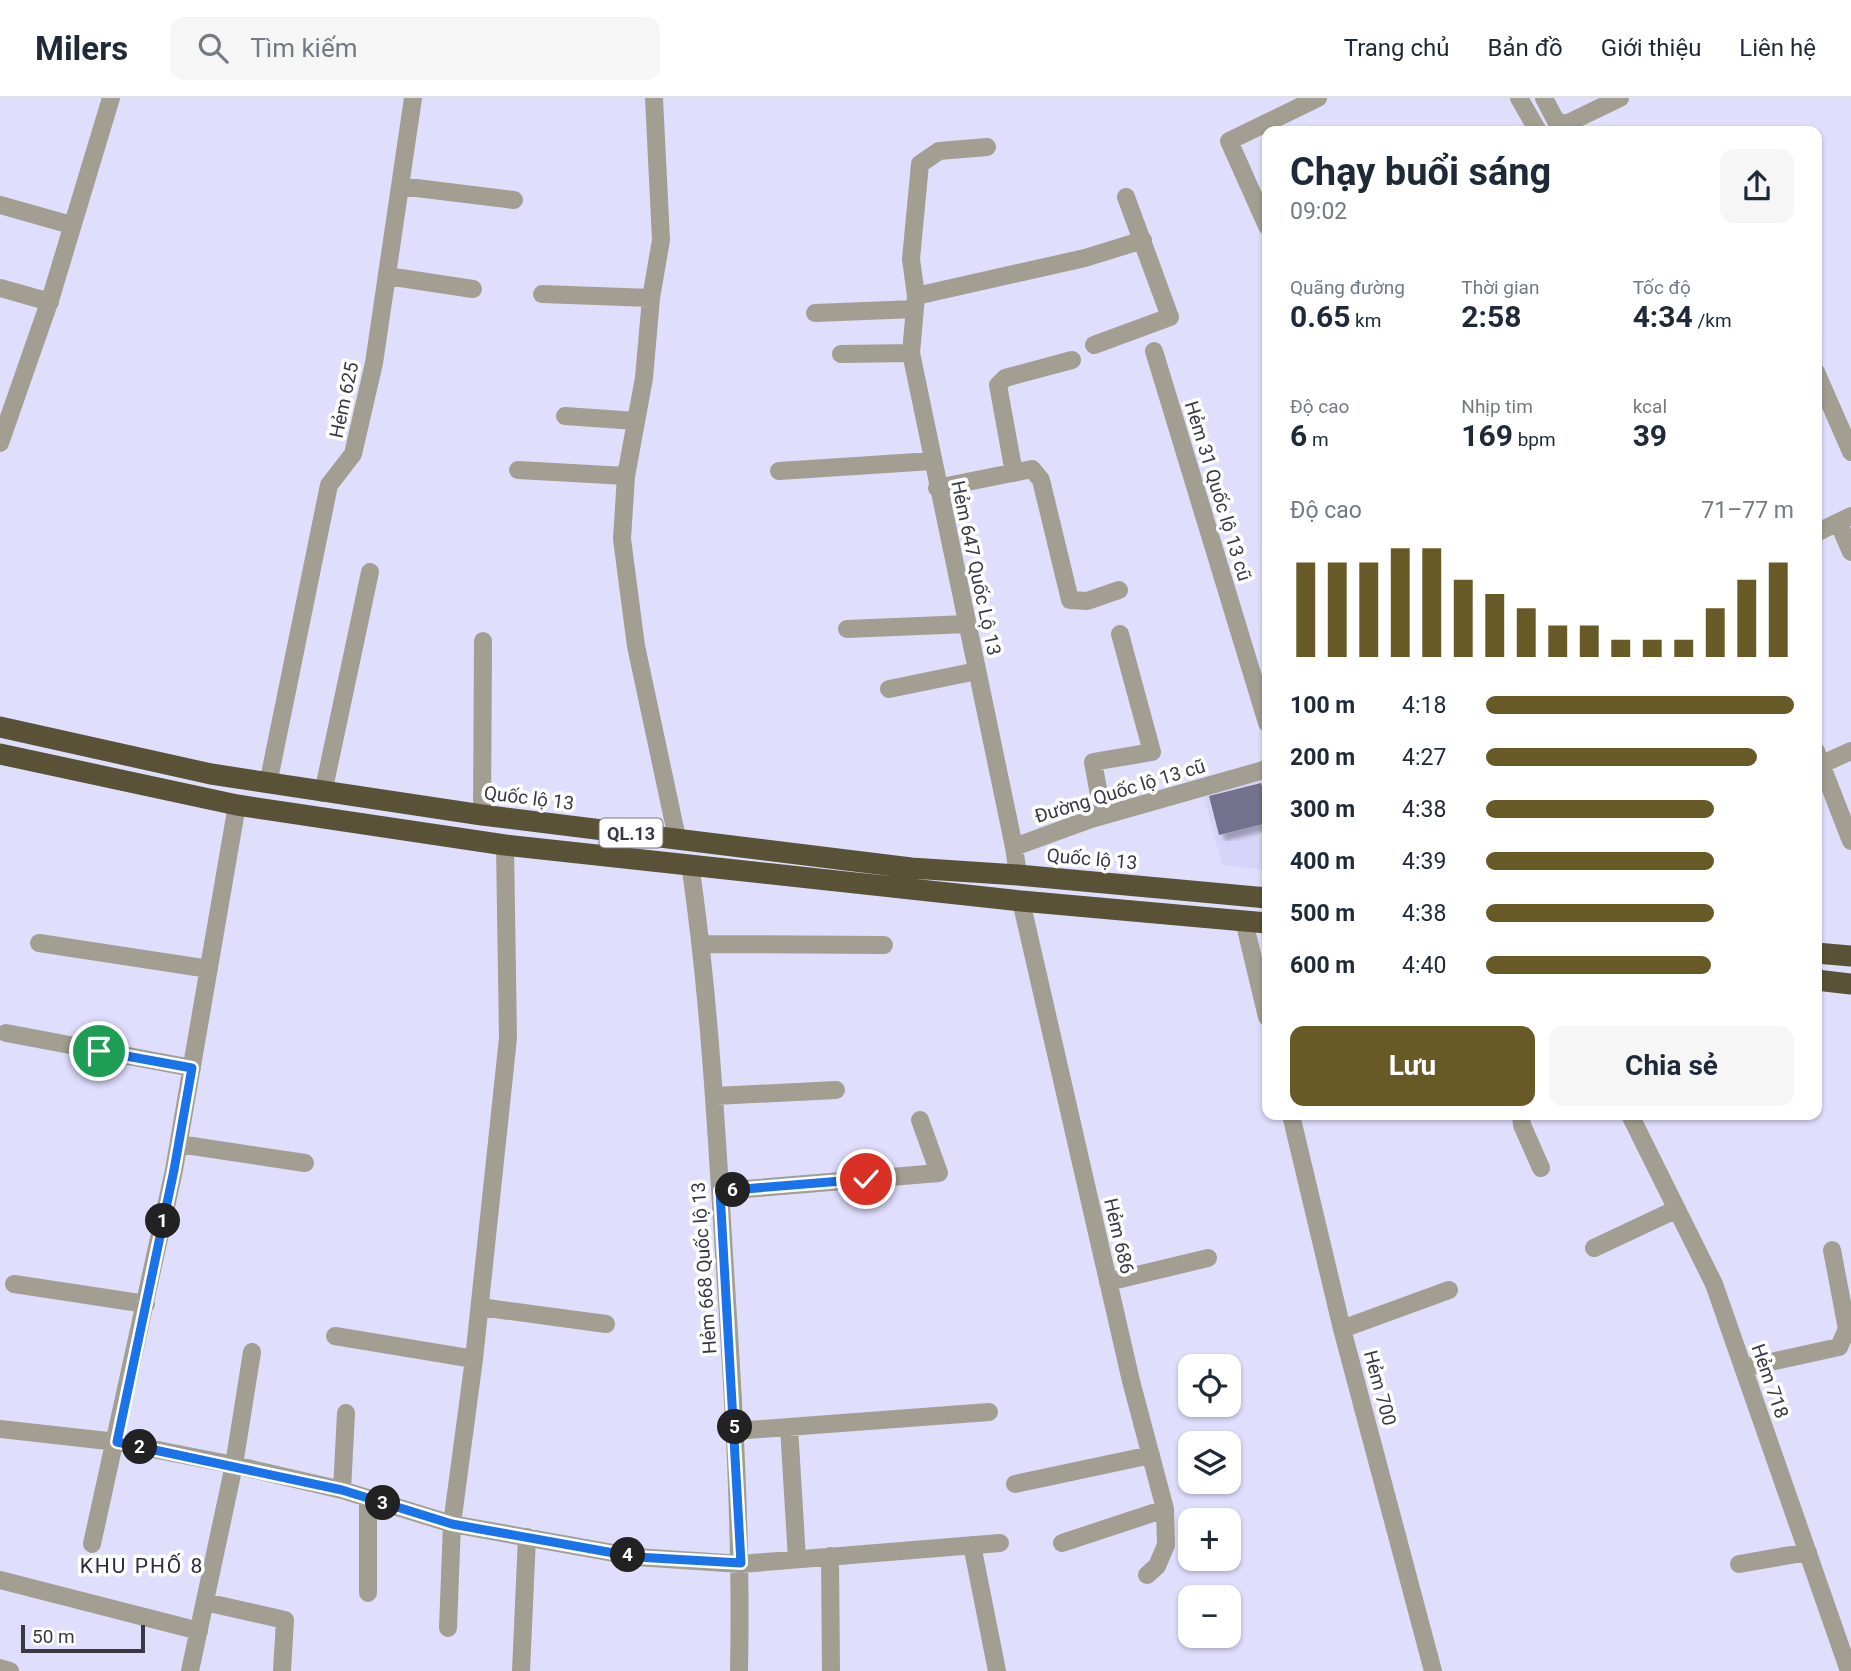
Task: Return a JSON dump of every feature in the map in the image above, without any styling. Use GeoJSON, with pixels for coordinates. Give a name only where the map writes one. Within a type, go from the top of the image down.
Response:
{"type":"FeatureCollection","features":[{"type":"Feature","properties":{"kind":"highway","name":"Quốc lộ 13"},"geometry":{"type":"LineString","coordinates":[[0,727],[147,762],[323,793],[482,815],[911,868],[1262,898]]}},
{"type":"Feature","properties":{"kind":"highway","name":"QL.13"},"geometry":{"type":"LineString","coordinates":[[0,754],[237,805],[505,845],[1021,901],[1262,923]]}},
{"type":"Feature","properties":{"kind":"highway"},"geometry":{"type":"LineString","coordinates":[[1018,875],[1021,901]]}},
{"type":"Feature","properties":{"kind":"highway"},"geometry":{"type":"LineString","coordinates":[[1822,954],[1851,956]]}},
{"type":"Feature","properties":{"kind":"highway"},"geometry":{"type":"LineString","coordinates":[[1822,981],[1851,984]]}},
{"type":"Feature","properties":{"kind":"street"},"geometry":{"type":"LineString","coordinates":[[0,443],[8,397],[50,302],[111,98]]}},
{"type":"Feature","properties":{"kind":"street","name":"Hẻm 625"},"geometry":{"type":"LineString","coordinates":[[268,784],[328,485],[354,454],[374,363],[413,98]]}},
{"type":"Feature","properties":{"kind":"street"},"geometry":{"type":"LineString","coordinates":[[654,98],[661,240],[626,476],[622,539],[636,646],[677,838]]}},
{"type":"Feature","properties":{"kind":"street"},"geometry":{"type":"LineString","coordinates":[[1262,215],[1229,141],[1318,98]]}},
{"type":"Feature","properties":{"kind":"street"},"geometry":{"type":"LineString","coordinates":[[1519,98],[1535,126]]}},
{"type":"Feature","properties":{"kind":"street"},"geometry":{"type":"LineString","coordinates":[[1544,98],[1556,121],[1566,124],[1620,98]]}},
{"type":"Feature","properties":{"kind":"street","name":"Hẻm 647 Quốc Lộ 13"},"geometry":{"type":"LineString","coordinates":[[986,147],[939,151],[920,164],[911,260],[915,302],[911,353],[937,488],[1014,847]]}},
{"type":"Feature","properties":{"kind":"street"},"geometry":{"type":"LineString","coordinates":[[400,186],[514,200]]}},
{"type":"Feature","properties":{"kind":"street"},"geometry":{"type":"LineString","coordinates":[[1094,345],[1170,317],[1126,197]]}},
{"type":"Feature","properties":{"kind":"street"},"geometry":{"type":"LineString","coordinates":[[0,205],[71,225]]}},
{"type":"Feature","properties":{"kind":"street"},"geometry":{"type":"LineString","coordinates":[[815,313],[915,302],[1085,258],[1143,240]]}},
{"type":"Feature","properties":{"kind":"street"},"geometry":{"type":"LineString","coordinates":[[387,276],[473,289]]}},
{"type":"Feature","properties":{"kind":"street"},"geometry":{"type":"LineString","coordinates":[[0,288],[50,302]]}},
{"type":"Feature","properties":{"kind":"street"},"geometry":{"type":"LineString","coordinates":[[541,294],[651,298]]}},
{"type":"Feature","properties":{"kind":"street","name":"Hẻm 31 Quốc lộ 13 cũ"},"geometry":{"type":"LineString","coordinates":[[1154,351],[1262,707]]}},
{"type":"Feature","properties":{"kind":"street"},"geometry":{"type":"LineString","coordinates":[[841,354],[911,353]]}},
{"type":"Feature","properties":{"kind":"street"},"geometry":{"type":"LineString","coordinates":[[1014,473],[998,385],[1005,378],[1072,360]]}},
{"type":"Feature","properties":{"kind":"street"},"geometry":{"type":"LineString","coordinates":[[1822,386],[1851,452]]}},
{"type":"Feature","properties":{"kind":"street"},"geometry":{"type":"LineString","coordinates":[[565,416],[636,421]]}},
{"type":"Feature","properties":{"kind":"street"},"geometry":{"type":"LineString","coordinates":[[779,471],[932,461]]}},
{"type":"Feature","properties":{"kind":"street"},"geometry":{"type":"LineString","coordinates":[[937,488],[1032,469],[1041,480],[1070,600],[1087,601],[1119,590]]}},
{"type":"Feature","properties":{"kind":"street"},"geometry":{"type":"LineString","coordinates":[[518,470],[626,476]]}},
{"type":"Feature","properties":{"kind":"street"},"geometry":{"type":"LineString","coordinates":[[1822,530],[1844,519],[1851,552]]}},
{"type":"Feature","properties":{"kind":"street"},"geometry":{"type":"LineString","coordinates":[[323,793],[370,572]]}},
{"type":"Feature","properties":{"kind":"street"},"geometry":{"type":"LineString","coordinates":[[847,629],[967,624]]}},
{"type":"Feature","properties":{"kind":"street"},"geometry":{"type":"LineString","coordinates":[[1104,816],[1093,762],[1152,752],[1120,634]]}},
{"type":"Feature","properties":{"kind":"street"},"geometry":{"type":"LineString","coordinates":[[482,815],[483,641]]}},
{"type":"Feature","properties":{"kind":"street"},"geometry":{"type":"LineString","coordinates":[[889,689],[977,671]]}},
{"type":"Feature","properties":{"kind":"street"},"geometry":{"type":"LineString","coordinates":[[1822,757],[1851,751]]}},
{"type":"Feature","properties":{"kind":"street"},"geometry":{"type":"LineString","coordinates":[[1822,764],[1845,806],[1851,841]]}},
{"type":"Feature","properties":{"kind":"street","name":"Đường Quốc lộ 13 cũ"},"geometry":{"type":"LineString","coordinates":[[1014,847],[1104,816],[1262,770]]}},
{"type":"Feature","properties":{"kind":"street"},"geometry":{"type":"LineString","coordinates":[[92,1544],[117,1442],[179,1144],[237,805]]}},
{"type":"Feature","properties":{"kind":"street"},"geometry":{"type":"LineString","coordinates":[[448,1628],[452,1524],[480,1307],[508,1038],[505,845]]}},
{"type":"Feature","properties":{"kind":"street"},"geometry":{"type":"LineString","coordinates":[[1014,847],[1018,875]]}},
{"type":"Feature","properties":{"kind":"street","name":"Hẻm 668 Quốc lộ 13"},"geometry":{"type":"LineString","coordinates":[[690,864],[702,944],[715,1096],[741,1563],[739,1671]]}},
{"type":"Feature","properties":{"kind":"street","name":"Hẻm 686"},"geometry":{"type":"LineString","coordinates":[[1021,901],[1108,1282],[1165,1509],[1166,1545],[1157,1566],[1147,1574]]}},
{"type":"Feature","properties":{"kind":"street"},"geometry":{"type":"LineString","coordinates":[[1244,921],[1262,996]]}},
{"type":"Feature","properties":{"kind":"street"},"geometry":{"type":"LineString","coordinates":[[39,943],[209,969]]}},
{"type":"Feature","properties":{"kind":"street"},"geometry":{"type":"LineString","coordinates":[[702,944],[884,945]]}},
{"type":"Feature","properties":{"kind":"street"},"geometry":{"type":"LineString","coordinates":[[5,1033],[192,1068]]}},
{"type":"Feature","properties":{"kind":"street"},"geometry":{"type":"LineString","coordinates":[[715,1096],[836,1090]]}},
{"type":"Feature","properties":{"kind":"street"},"geometry":{"type":"LineString","coordinates":[[720,1191],[939,1173],[920,1120]]}},
{"type":"Feature","properties":{"kind":"street","name":"Hẻm 700"},"geometry":{"type":"LineString","coordinates":[[1292,1120],[1342,1329],[1433,1671]]}},
{"type":"Feature","properties":{"kind":"street"},"geometry":{"type":"LineString","coordinates":[[1522,1120],[1541,1168]]}},
{"type":"Feature","properties":{"kind":"street","name":"Hẻm 718"},"geometry":{"type":"LineString","coordinates":[[1632,1120],[1714,1284],[1849,1671]]}},
{"type":"Feature","properties":{"kind":"street"},"geometry":{"type":"LineString","coordinates":[[179,1144],[305,1163]]}},
{"type":"Feature","properties":{"kind":"street"},"geometry":{"type":"LineString","coordinates":[[1594,1248],[1677,1209]]}},
{"type":"Feature","properties":{"kind":"street"},"geometry":{"type":"LineString","coordinates":[[1744,1368],[1839,1347],[1847,1329],[1832,1250]]}},
{"type":"Feature","properties":{"kind":"street"},"geometry":{"type":"LineString","coordinates":[[1108,1282],[1208,1258]]}},
{"type":"Feature","properties":{"kind":"street"},"geometry":{"type":"LineString","coordinates":[[14,1284],[146,1304]]}},
{"type":"Feature","properties":{"kind":"street"},"geometry":{"type":"LineString","coordinates":[[1342,1329],[1449,1290]]}},
{"type":"Feature","properties":{"kind":"street"},"geometry":{"type":"LineString","coordinates":[[480,1307],[606,1324]]}},
{"type":"Feature","properties":{"kind":"street"},"geometry":{"type":"LineString","coordinates":[[335,1336],[474,1359]]}},
{"type":"Feature","properties":{"kind":"street"},"geometry":{"type":"LineString","coordinates":[[190,1671],[234,1465],[252,1353]]}},
{"type":"Feature","properties":{"kind":"street"},"geometry":{"type":"LineString","coordinates":[[735,1431],[989,1412]]}},
{"type":"Feature","properties":{"kind":"street"},"geometry":{"type":"LineString","coordinates":[[342,1490],[346,1413]]}},
{"type":"Feature","properties":{"kind":"street"},"geometry":{"type":"LineString","coordinates":[[789,1427],[797,1559]]}},
{"type":"Feature","properties":{"kind":"street"},"geometry":{"type":"LineString","coordinates":[[0,1429],[117,1442],[234,1465],[342,1490],[452,1524],[636,1557],[741,1563],[1000,1543]]}},
{"type":"Feature","properties":{"kind":"street"},"geometry":{"type":"LineString","coordinates":[[1015,1484],[1151,1455]]}},
{"type":"Feature","properties":{"kind":"street"},"geometry":{"type":"LineString","coordinates":[[368,1498],[368,1593]]}},
{"type":"Feature","properties":{"kind":"street"},"geometry":{"type":"LineString","coordinates":[[1062,1543],[1165,1509]]}},
{"type":"Feature","properties":{"kind":"street"},"geometry":{"type":"LineString","coordinates":[[521,1671],[527,1537]]}},
{"type":"Feature","properties":{"kind":"street"},"geometry":{"type":"LineString","coordinates":[[972,1545],[998,1671]]}},
{"type":"Feature","properties":{"kind":"street"},"geometry":{"type":"LineString","coordinates":[[1740,1563],[1808,1552]]}},
{"type":"Feature","properties":{"kind":"street"},"geometry":{"type":"LineString","coordinates":[[830,1556],[831,1671]]}},
{"type":"Feature","properties":{"kind":"street"},"geometry":{"type":"LineString","coordinates":[[0,1580],[199,1631]]}},
{"type":"Feature","properties":{"kind":"street"},"geometry":{"type":"LineString","coordinates":[[205,1602],[285,1620],[282,1671]]}},
{"type":"Feature","properties":{"kind":"street"},"geometry":{"type":"LineString","coordinates":[[0,1668],[10,1671]]}},
{"type":"Feature","properties":{"kind":"shaded area"},"geometry":{"type":"Polygon","coordinates":[[[1260,778],[1262,869],[1222,865],[1203,794],[1260,778]]]}},
{"type":"Feature","properties":{"kind":"building"},"geometry":{"type":"Polygon","coordinates":[[[1261,783],[1262,824],[1219,835],[1209,796],[1261,783]]]}},
{"type":"Feature","properties":{"kind":"district","name":"KHU PHỐ 8"},"geometry":{"type":"Point","coordinates":[142,1566]}},
{"type":"Feature","properties":{"kind":"route"},"geometry":{"type":"LineString","coordinates":[[99,1051],[192,1068],[174,1170],[117,1442],[342,1490],[452,1524],[636,1557],[741,1563],[720,1191],[866,1179]]}}]}
